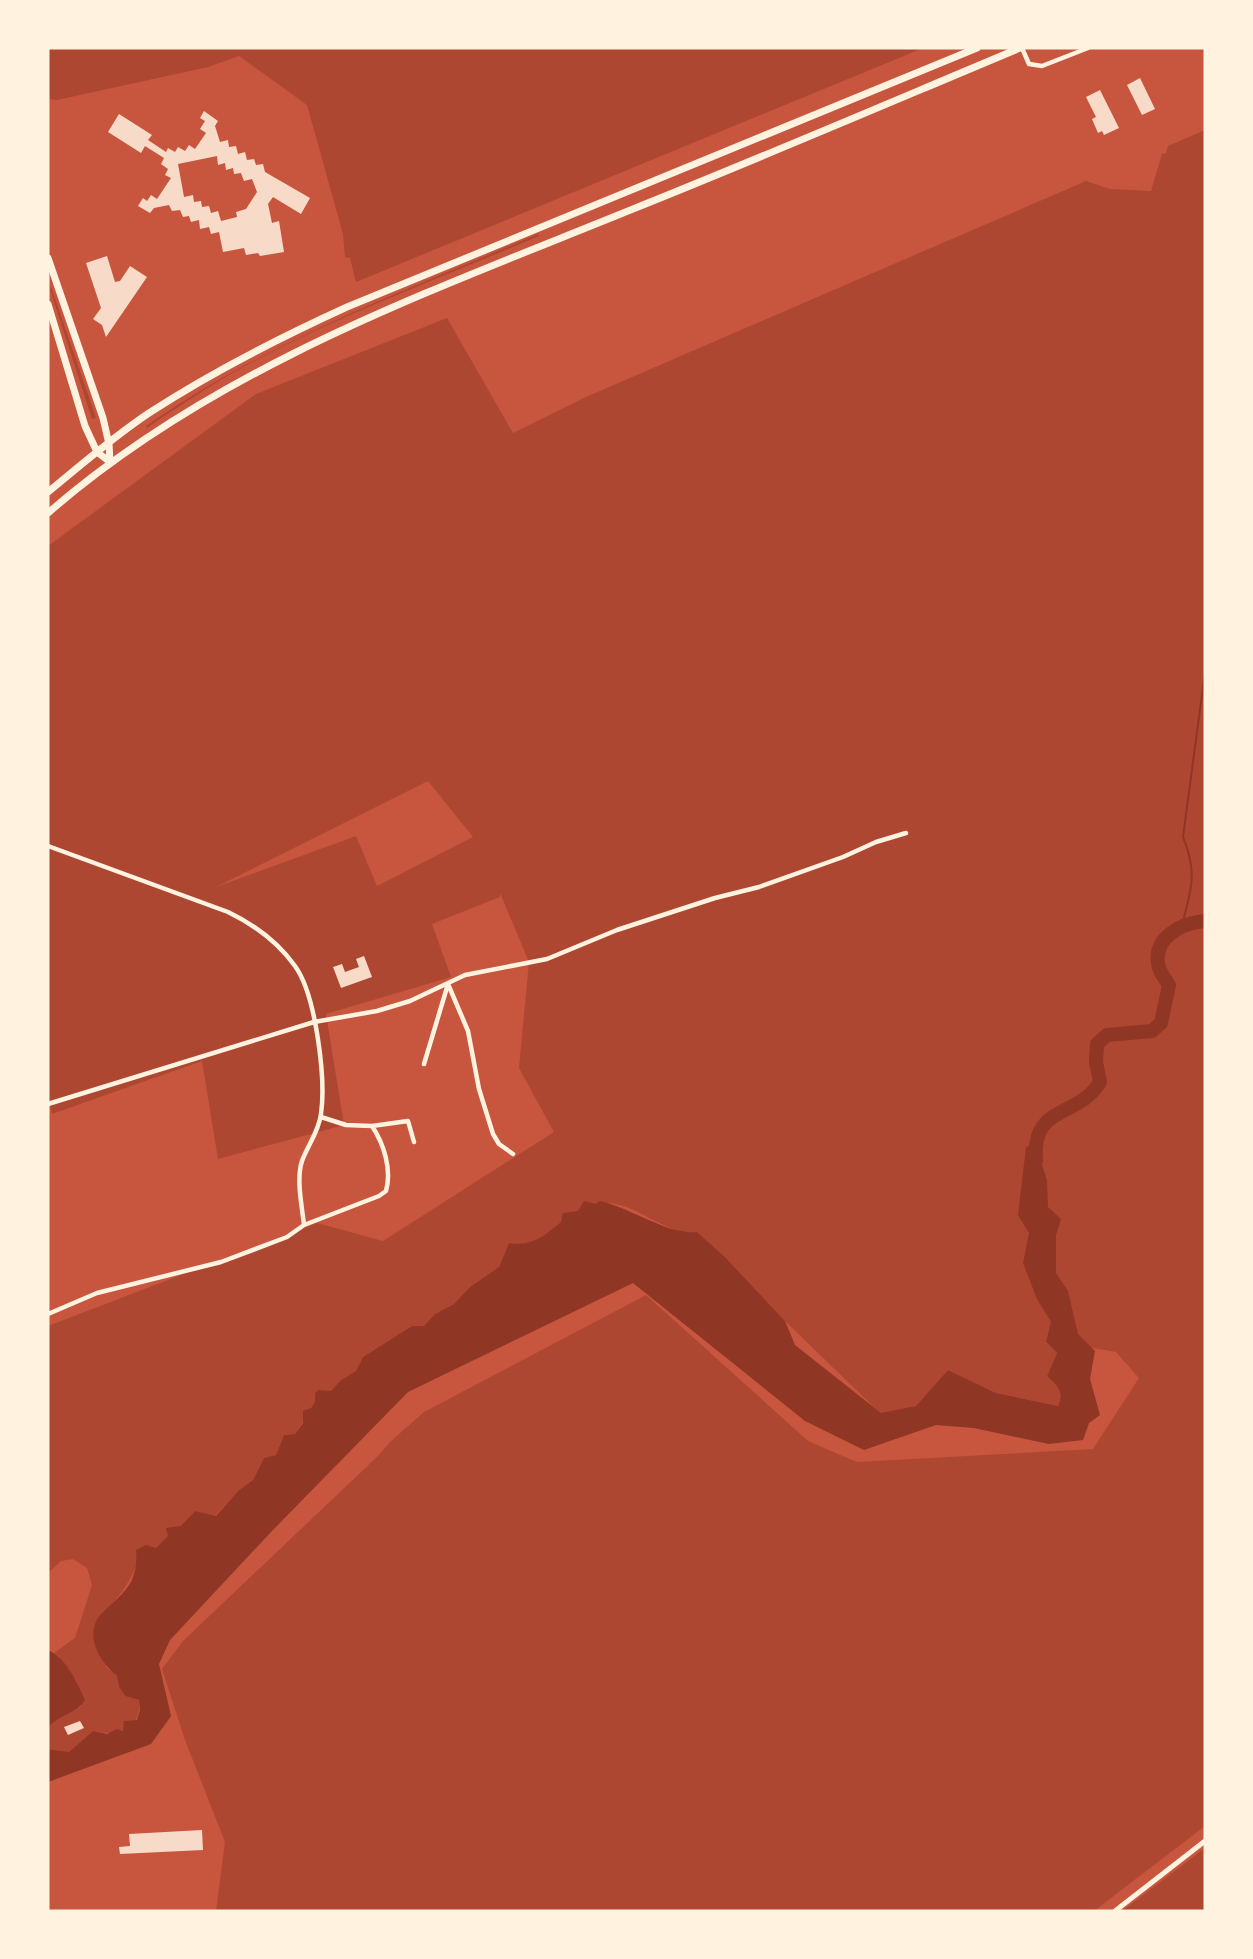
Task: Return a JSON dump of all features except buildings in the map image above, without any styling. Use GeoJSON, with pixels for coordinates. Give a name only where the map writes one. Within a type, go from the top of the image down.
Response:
{"type":"FeatureCollection","features":[{"type":"Feature","properties":{"kind":"main road"},"geometry":{"type":"LineString","coordinates":[[48,492],[150,413],[232,363],[337,312],[977,48]]}},
{"type":"Feature","properties":{"kind":"main road"},"geometry":{"type":"LineString","coordinates":[[48,513],[110,462],[212,396],[279,358],[376,314],[1021,48]]}},
{"type":"Feature","properties":{"kind":"main road"},"geometry":{"type":"LineString","coordinates":[[48,258],[51,280],[109,444],[110,462]]}},
{"type":"Feature","properties":{"kind":"main road"},"geometry":{"type":"LineString","coordinates":[[48,304],[85,426],[97,452],[110,462]]}},
{"type":"Feature","properties":{"kind":"street"},"geometry":{"type":"LineString","coordinates":[[1021,48],[1029,64],[1042,66],[1088,48]]}},
{"type":"Feature","properties":{"kind":"street"},"geometry":{"type":"LineString","coordinates":[[48,1104],[314,1022],[377,1011],[448,984],[465,975],[547,959],[617,930],[715,898],[759,887],[843,858],[876,842],[906,833]]}},
{"type":"Feature","properties":{"kind":"street"},"geometry":{"type":"LineString","coordinates":[[48,846],[228,912],[254,925],[278,944],[297,968],[314,1022],[322,1085],[321,1117],[301,1167],[304,1225]]}},
{"type":"Feature","properties":{"kind":"street"},"geometry":{"type":"LineString","coordinates":[[424,1064],[448,984]]}},
{"type":"Feature","properties":{"kind":"street"},"geometry":{"type":"LineString","coordinates":[[448,984],[468,1031],[479,1089],[493,1134],[499,1144],[513,1154]]}},
{"type":"Feature","properties":{"kind":"street"},"geometry":{"type":"LineString","coordinates":[[321,1117],[346,1125],[372,1126],[408,1121],[414,1142]]}},
{"type":"Feature","properties":{"kind":"street"},"geometry":{"type":"LineString","coordinates":[[48,1314],[97,1293],[221,1262],[287,1237],[304,1225],[379,1196],[386,1191],[388,1173],[379,1137],[372,1126]]}},
{"type":"Feature","properties":{"kind":"street"},"geometry":{"type":"LineString","coordinates":[[1115,1911],[1205,1841]]}},
{"type":"Feature","properties":{"kind":"shaded area"},"geometry":{"type":"Polygon","coordinates":[[[48,48],[923,48],[356,282],[350,258],[345,257],[343,234],[307,105],[239,56],[208,67],[57,100],[48,99],[48,48]]]}},
{"type":"Feature","properties":{"kind":"shaded area"},"geometry":{"type":"Polygon","coordinates":[[[1205,130],[1205,1826],[1094,1911],[216,1911],[225,1842],[185,1740],[162,1669],[183,1641],[424,1412],[646,1295],[808,1441],[857,1462],[1093,1449],[1139,1378],[1116,1352],[1047,1340],[1046,1343],[1057,1353],[1047,1376],[1057,1386],[1060,1393],[1058,1406],[996,1393],[948,1370],[916,1406],[881,1414],[785,1321],[725,1257],[697,1232],[684,1232],[659,1223],[635,1210],[609,1203],[586,1207],[531,1244],[523,1246],[509,1243],[499,1267],[470,1287],[454,1304],[435,1314],[424,1326],[412,1326],[363,1357],[356,1371],[341,1380],[331,1391],[319,1390],[315,1402],[295,1434],[284,1435],[276,1455],[264,1458],[253,1480],[238,1491],[215,1516],[195,1511],[156,1548],[146,1546],[123,1591],[101,1614],[106,1667],[117,1676],[119,1687],[125,1696],[139,1700],[137,1718],[133,1724],[119,1731],[102,1733],[93,1731],[69,1752],[48,1749],[48,1727],[56,1718],[81,1706],[77,1682],[54,1653],[75,1638],[92,1585],[87,1568],[73,1559],[61,1561],[48,1573],[48,1326],[317,1223],[383,1241],[554,1132],[519,1068],[529,962],[500,893],[500,897],[432,924],[451,977],[326,1014],[344,1125],[218,1159],[202,1061],[52,1114],[48,1097],[48,546],[256,394],[447,318],[513,433],[586,397],[1086,181],[1110,189],[1151,191],[1162,154],[1166,153],[1168,146],[1205,130]],[[428,781],[216,887],[356,836],[377,886],[473,837],[428,781]]]}},
{"type":"Feature","properties":{"kind":"shaded area"},"geometry":{"type":"Polygon","coordinates":[[[538,234],[539,236],[363,309],[294,341],[231,374],[147,428],[146,426],[192,396],[239,369],[287,343],[387,298],[538,234]]]}},
{"type":"Feature","properties":{"kind":"shaded area"},"geometry":{"type":"Polygon","coordinates":[[[51,287],[96,418],[92,419],[51,287]]]}},
{"type":"Feature","properties":{"kind":"shaded area"},"geometry":{"type":"Polygon","coordinates":[[[1035,1144],[1047,1180],[1048,1207],[1061,1219],[1056,1235],[1056,1273],[1068,1291],[1078,1334],[1095,1351],[1090,1379],[1100,1415],[1089,1423],[1083,1440],[1049,1444],[974,1428],[936,1425],[864,1450],[805,1421],[633,1283],[408,1392],[271,1532],[170,1640],[159,1664],[171,1716],[151,1744],[48,1782],[48,1749],[69,1752],[93,1731],[107,1734],[117,1729],[123,1731],[124,1721],[137,1720],[140,1710],[139,1700],[125,1696],[119,1687],[117,1676],[99,1655],[93,1638],[97,1620],[131,1582],[136,1566],[136,1550],[146,1545],[156,1548],[168,1536],[166,1528],[180,1526],[195,1511],[216,1516],[238,1491],[253,1480],[264,1458],[276,1455],[284,1435],[295,1434],[303,1423],[303,1411],[311,1408],[315,1402],[315,1393],[319,1390],[331,1391],[341,1380],[356,1371],[363,1357],[412,1326],[424,1326],[435,1314],[454,1304],[470,1287],[499,1267],[509,1243],[531,1242],[537,1239],[561,1222],[563,1213],[578,1211],[584,1201],[611,1204],[673,1229],[697,1232],[725,1257],[785,1321],[795,1345],[881,1413],[916,1406],[948,1370],[996,1393],[1058,1406],[1060,1393],[1057,1386],[1047,1376],[1057,1353],[1046,1342],[1051,1322],[1037,1299],[1023,1263],[1029,1233],[1018,1215],[1026,1147],[1035,1144]]]}},
{"type":"Feature","properties":{"kind":"shaded area"},"geometry":{"type":"Polygon","coordinates":[[[48,1650],[66,1665],[85,1700],[78,1708],[48,1727],[48,1650]]]}},
{"type":"Feature","properties":{"kind":"shaded area"},"geometry":{"type":"Polygon","coordinates":[[[1205,1848],[1205,1911],[1122,1911],[1205,1848]]]}},
{"type":"Feature","properties":{"kind":"waterway"},"geometry":{"type":"LineString","coordinates":[[1182,925],[1192,881],[1188,850],[1183,837],[1205,672]]}},
{"type":"Feature","properties":{"kind":"waterway"},"geometry":{"type":"LineString","coordinates":[[1036,1161],[1036,1142],[1041,1129],[1048,1120],[1091,1094],[1100,1082],[1096,1062],[1097,1044],[1107,1035],[1152,1031],[1161,1023],[1169,985],[1159,968],[1159,948],[1164,940],[1178,929],[1205,921]]}}]}
